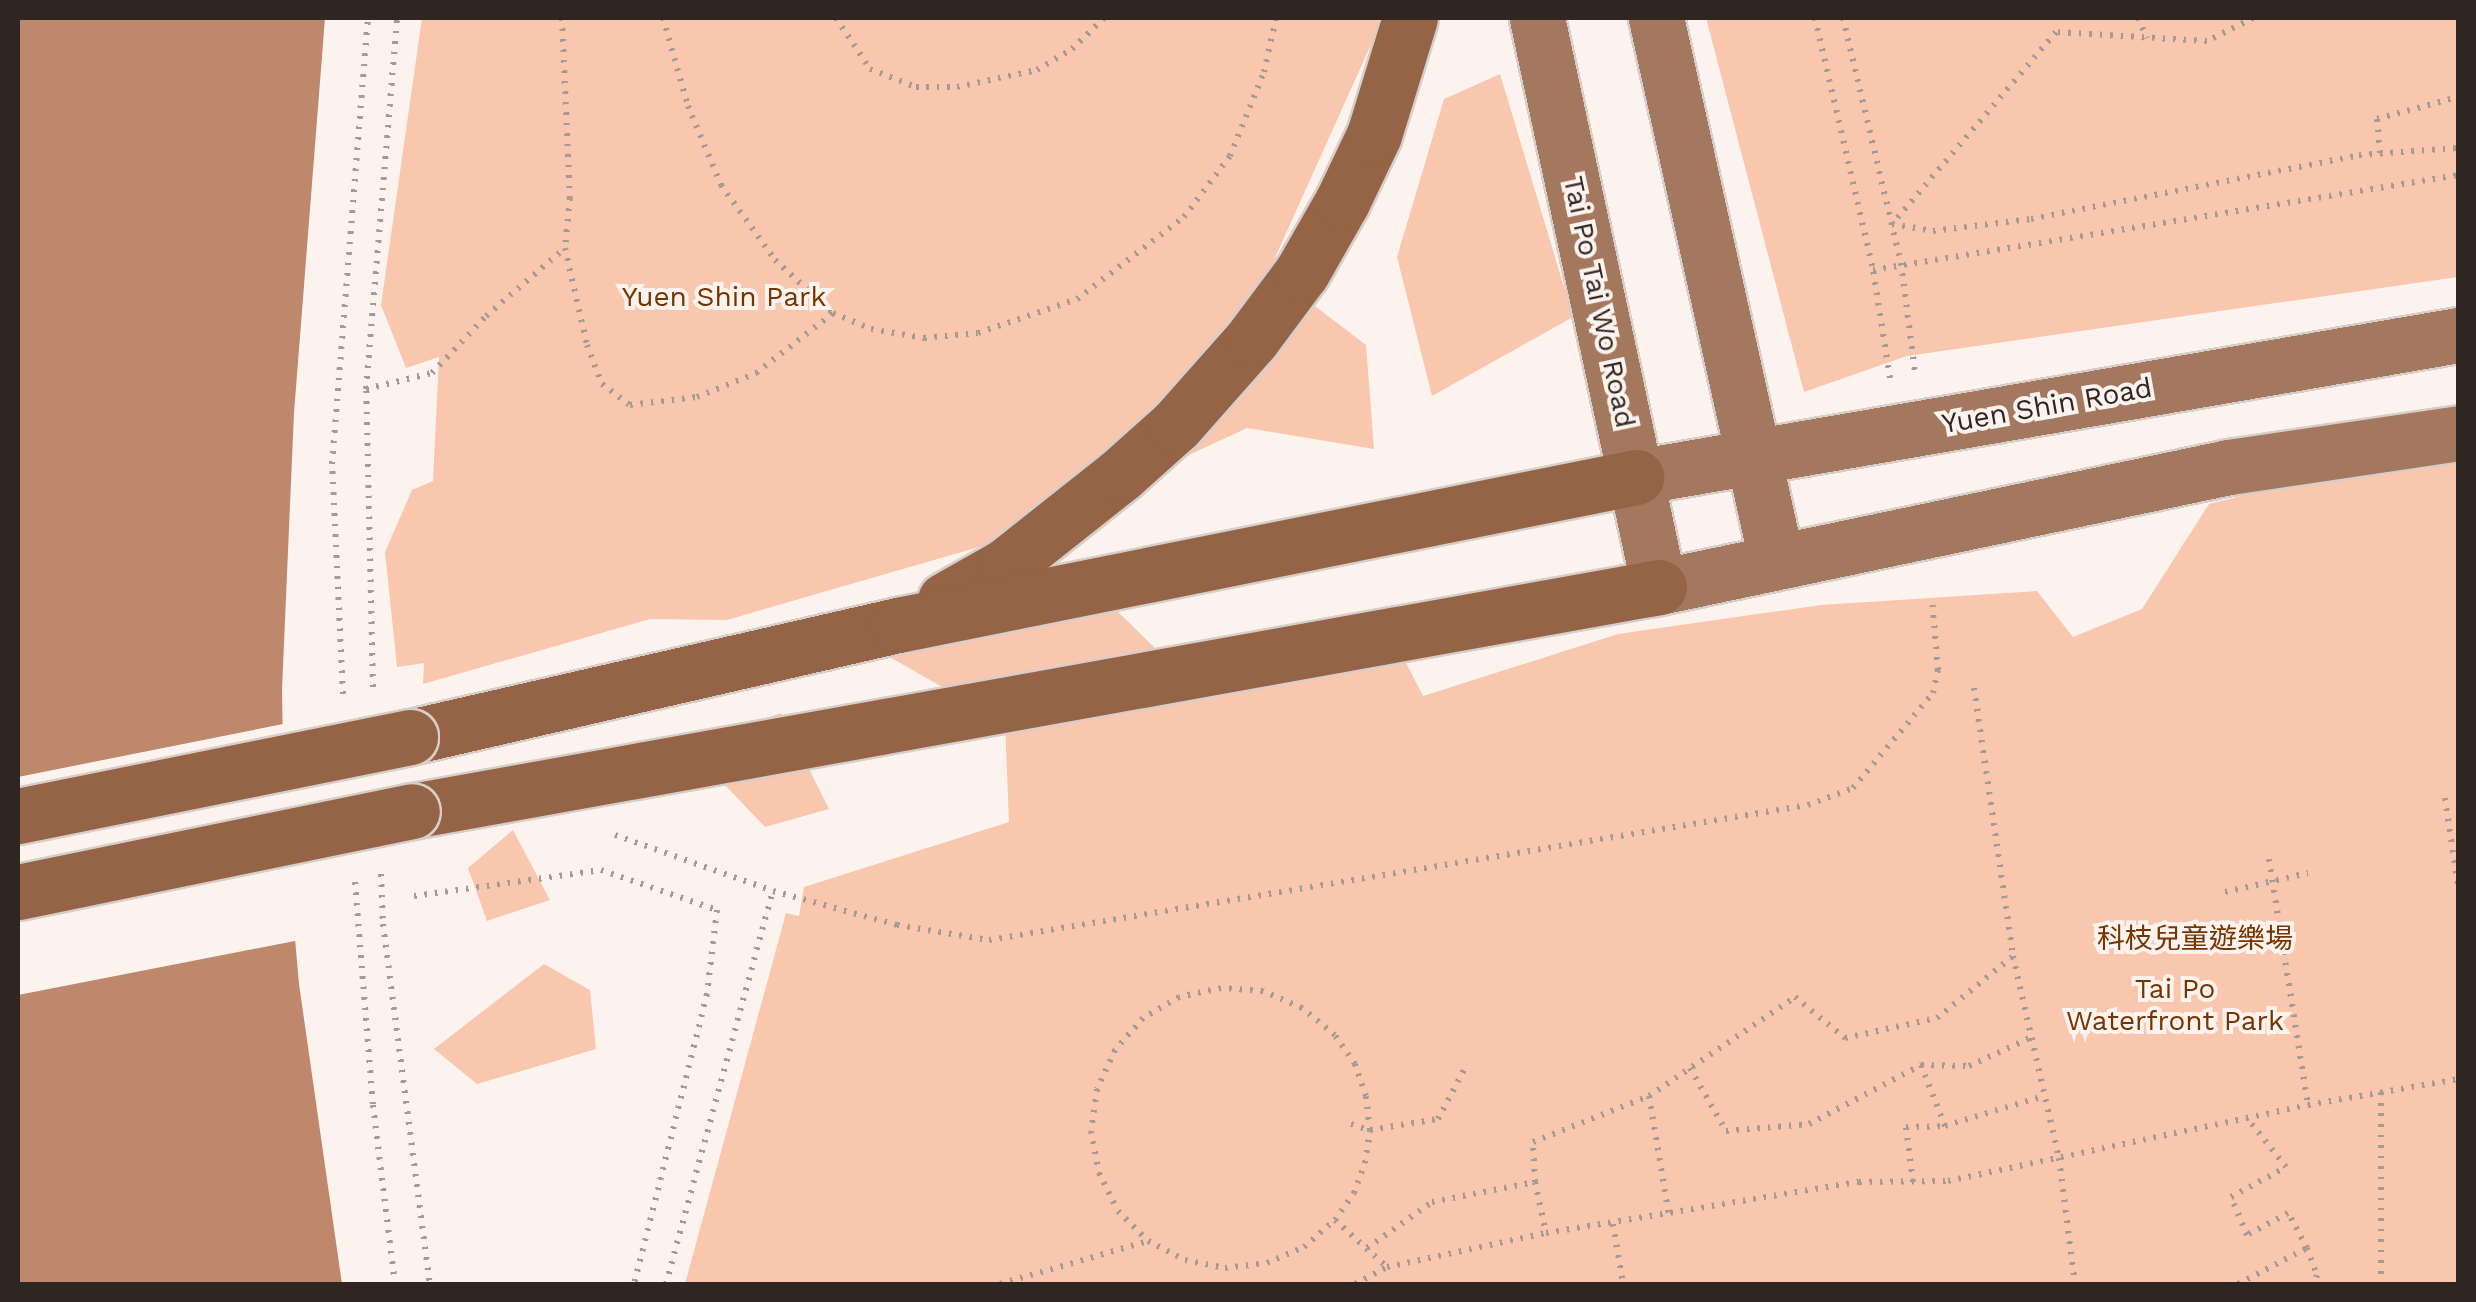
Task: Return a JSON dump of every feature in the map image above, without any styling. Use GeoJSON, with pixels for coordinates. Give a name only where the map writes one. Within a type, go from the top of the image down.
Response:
{"type":"FeatureCollection","features":[{"type":"Feature","properties":{"kind":"highway"},"geometry":{"type":"LineString","coordinates":[[898,626],[1006,566],[1120,475],[1176,424],[1252,339],[1302,272],[1350,185],[1374,136],[1410,18]]}},
{"type":"Feature","properties":{"kind":"highway"},"geometry":{"type":"LineString","coordinates":[[18,816],[410,737],[898,626],[1636,477]]}},
{"type":"Feature","properties":{"kind":"highway"},"geometry":{"type":"LineString","coordinates":[[18,892],[412,811],[1660,587]]}},
{"type":"Feature","properties":{"kind":"main road","name":"Tai Po Tai Wo Road"},"geometry":{"type":"LineString","coordinates":[[1537,18],[1660,587]]}},
{"type":"Feature","properties":{"kind":"main road"},"geometry":{"type":"LineString","coordinates":[[1656,18],[1776,559]]}},
{"type":"Feature","properties":{"kind":"main road","name":"Yuen Shin Road"},"geometry":{"type":"LineString","coordinates":[[1636,477],[2458,336]]}},
{"type":"Feature","properties":{"kind":"main road"},"geometry":{"type":"LineString","coordinates":[[1660,587],[1776,559],[2229,467],[2458,433]]}},
{"type":"Feature","properties":{"kind":"path"},"geometry":{"type":"LineString","coordinates":[[344,714],[332,464],[368,18]]}},
{"type":"Feature","properties":{"kind":"path"},"geometry":{"type":"LineString","coordinates":[[374,696],[366,389],[397,18]]}},
{"type":"Feature","properties":{"kind":"path"},"geometry":{"type":"LineString","coordinates":[[562,18],[570,198],[564,248],[587,345],[602,384],[630,405],[697,397],[756,373],[834,313]]}},
{"type":"Feature","properties":{"kind":"path"},"geometry":{"type":"LineString","coordinates":[[663,18],[688,106],[722,184],[774,260],[834,313],[871,329],[924,338],[978,334],[1077,299],[1184,217],[1230,156],[1264,72],[1276,18]]}},
{"type":"Feature","properties":{"kind":"path"},"geometry":{"type":"LineString","coordinates":[[836,18],[870,69],[916,87],[957,87],[1037,70],[1072,49],[1104,18]]}},
{"type":"Feature","properties":{"kind":"path"},"geometry":{"type":"LineString","coordinates":[[1815,18],[1873,270],[1890,379]]}},
{"type":"Feature","properties":{"kind":"path"},"geometry":{"type":"LineString","coordinates":[[1843,18],[1901,263],[1916,374]]}},
{"type":"Feature","properties":{"kind":"path"},"geometry":{"type":"LineString","coordinates":[[2138,18],[2147,38]]}},
{"type":"Feature","properties":{"kind":"path"},"geometry":{"type":"LineString","coordinates":[[1892,224],[2056,32],[2207,41],[2254,18]]}},
{"type":"Feature","properties":{"kind":"path"},"geometry":{"type":"LineString","coordinates":[[2380,154],[2377,119],[2458,96]]}},
{"type":"Feature","properties":{"kind":"path"},"geometry":{"type":"LineString","coordinates":[[1892,224],[1934,231],[2031,218],[2380,154],[2458,148]]}},
{"type":"Feature","properties":{"kind":"path"},"geometry":{"type":"LineString","coordinates":[[1873,270],[2458,175]]}},
{"type":"Feature","properties":{"kind":"path"},"geometry":{"type":"LineString","coordinates":[[366,389],[432,373],[486,316],[564,248]]}},
{"type":"Feature","properties":{"kind":"path"},"geometry":{"type":"LineString","coordinates":[[608,832],[772,891],[897,926],[989,940],[1808,805],[1853,788],[1933,693],[1938,670],[1932,598]]}},
{"type":"Feature","properties":{"kind":"path"},"geometry":{"type":"LineString","coordinates":[[1974,688],[2013,956],[2059,1158],[2075,1284]]}},
{"type":"Feature","properties":{"kind":"path"},"geometry":{"type":"LineString","coordinates":[[2445,798],[2458,886]]}},
{"type":"Feature","properties":{"kind":"path"},"geometry":{"type":"LineString","coordinates":[[2269,859],[2308,1105]]}},
{"type":"Feature","properties":{"kind":"path"},"geometry":{"type":"LineString","coordinates":[[380,867],[382,924],[430,1284]]}},
{"type":"Feature","properties":{"kind":"path"},"geometry":{"type":"LineString","coordinates":[[354,870],[373,1105],[395,1283],[408,1284]]}},
{"type":"Feature","properties":{"kind":"path"},"geometry":{"type":"LineString","coordinates":[[414,896],[602,870],[718,910],[707,994],[634,1284]]}},
{"type":"Feature","properties":{"kind":"path"},"geometry":{"type":"LineString","coordinates":[[2224,892],[2308,873]]}},
{"type":"Feature","properties":{"kind":"path"},"geometry":{"type":"LineString","coordinates":[[666,1284],[772,891]]}},
{"type":"Feature","properties":{"kind":"path"},"geometry":{"type":"LineString","coordinates":[[1546,1233],[1535,1182],[1533,1142],[1649,1096],[1795,996],[1845,1038],[1937,1018],[2013,956]]}},
{"type":"Feature","properties":{"kind":"path"},"geometry":{"type":"LineString","coordinates":[[1221,988],[1263,991],[1302,1008],[1335,1035],[1355,1064],[1366,1096],[1370,1130],[1360,1178],[1335,1220],[1304,1247],[1266,1263],[1225,1268],[1185,1260],[1148,1241],[1118,1211],[1098,1172],[1091,1130],[1097,1089],[1115,1050],[1143,1018],[1179,997],[1221,988]]}},
{"type":"Feature","properties":{"kind":"path"},"geometry":{"type":"LineString","coordinates":[[1690,1068],[1726,1131],[1810,1124],[1921,1066],[1969,1066],[2030,1038]]}},
{"type":"Feature","properties":{"kind":"path"},"geometry":{"type":"LineString","coordinates":[[1921,1066],[1945,1126]]}},
{"type":"Feature","properties":{"kind":"path"},"geometry":{"type":"LineString","coordinates":[[1351,1124],[1370,1130],[1438,1119],[1465,1068]]}},
{"type":"Feature","properties":{"kind":"path"},"geometry":{"type":"LineString","coordinates":[[1354,1284],[1387,1266],[1546,1233],[1859,1182],[1948,1181],[2308,1105],[2458,1080]]}},
{"type":"Feature","properties":{"kind":"path"},"geometry":{"type":"LineString","coordinates":[[2381,1284],[2382,1092]]}},
{"type":"Feature","properties":{"kind":"path"},"geometry":{"type":"LineString","coordinates":[[1649,1096],[1669,1215]]}},
{"type":"Feature","properties":{"kind":"path"},"geometry":{"type":"LineString","coordinates":[[1913,1182],[1906,1127],[1945,1126],[2044,1096]]}},
{"type":"Feature","properties":{"kind":"path"},"geometry":{"type":"LineString","coordinates":[[2247,1118],[2286,1167],[2231,1197],[2248,1235],[2288,1214],[2318,1275],[2315,1284]]}},
{"type":"Feature","properties":{"kind":"path"},"geometry":{"type":"LineString","coordinates":[[1366,1248],[1432,1202],[1535,1182]]}},
{"type":"Feature","properties":{"kind":"path"},"geometry":{"type":"LineString","coordinates":[[1335,1220],[1387,1266]]}},
{"type":"Feature","properties":{"kind":"path"},"geometry":{"type":"LineString","coordinates":[[1613,1224],[1624,1284]]}},
{"type":"Feature","properties":{"kind":"path"},"geometry":{"type":"LineString","coordinates":[[1000,1284],[1148,1241]]}},
{"type":"Feature","properties":{"kind":"path"},"geometry":{"type":"LineString","coordinates":[[2238,1284],[2307,1248]]}},
{"type":"Feature","properties":{"kind":"green space","name":"Yuen Shin Park"},"geometry":{"type":"Polygon","coordinates":[[[422,18],[1383,18],[1269,271],[1366,345],[1374,449],[1247,428],[1010,538],[727,620],[650,619],[423,684],[424,663],[397,667],[385,552],[412,490],[433,481],[439,357],[406,368],[381,305],[422,18]]]}},
{"type":"Feature","properties":{"kind":"green space"},"geometry":{"type":"Polygon","coordinates":[[[1706,18],[2458,18],[2458,277],[1907,356],[1804,392],[1706,18]]]}},
{"type":"Feature","properties":{"kind":"green space"},"geometry":{"type":"Polygon","coordinates":[[[1500,74],[1573,317],[1432,396],[1397,257],[1444,99],[1500,74]]]}},
{"type":"Feature","properties":{"kind":"green space","name":"Tai Po Waterfront Park"},"geometry":{"type":"Polygon","coordinates":[[[2458,442],[2458,1284],[685,1284],[786,913],[799,916],[804,887],[1009,822],[1005,723],[888,656],[1114,608],[1201,693],[1398,647],[1423,696],[1618,634],[1821,605],[2037,591],[2073,637],[2142,609],[2209,504],[2458,442]]]}},
{"type":"Feature","properties":{"kind":"green space"},"geometry":{"type":"Polygon","coordinates":[[[781,713],[829,809],[765,827],[723,783],[738,728],[781,713]]]}},
{"type":"Feature","properties":{"kind":"green space"},"geometry":{"type":"Polygon","coordinates":[[[513,830],[550,900],[487,921],[468,868],[513,830]]]}},
{"type":"Feature","properties":{"kind":"green space"},"geometry":{"type":"Polygon","coordinates":[[[544,964],[590,990],[596,1049],[477,1084],[434,1049],[544,964]]]}},
{"type":"Feature","properties":{"kind":"shaded area"},"geometry":{"type":"Polygon","coordinates":[[[18,18],[325,18],[294,413],[282,690],[284,814],[299,984],[342,1284],[18,1284],[18,18]]]}},
{"type":"Feature","properties":{"kind":"pier"},"geometry":{"type":"Polygon","coordinates":[[[288,723],[289,814],[300,940],[18,995],[18,777],[288,723]]]}},
{"type":"Feature","properties":{"kind":"park label","name":"科枝兒童遊樂場"},"geometry":{"type":"Point","coordinates":[2195,939]}}]}
